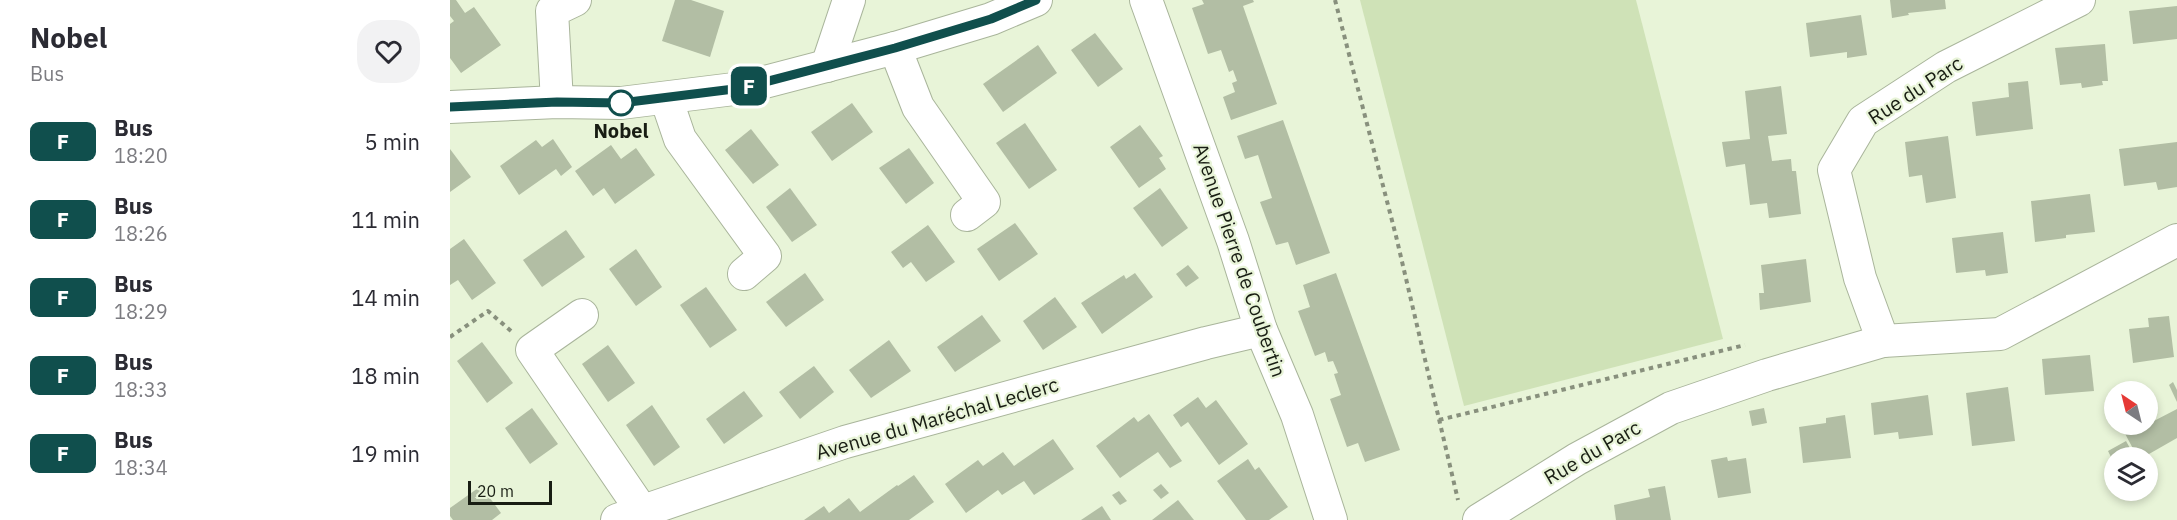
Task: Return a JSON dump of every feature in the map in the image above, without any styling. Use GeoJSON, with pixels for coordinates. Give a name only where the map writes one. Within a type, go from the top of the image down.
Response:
{"type":"FeatureCollection","features":[{"type":"Feature","properties":{"kind":"street"},"geometry":{"type":"LineString","coordinates":[[557,102],[552,11],[575,0]]}},
{"type":"Feature","properties":{"kind":"street"},"geometry":{"type":"LineString","coordinates":[[827,66],[849,0]]}},
{"type":"Feature","properties":{"kind":"street"},"geometry":{"type":"LineString","coordinates":[[450,107],[557,102],[621,103],[742,88],[895,48],[991,19],[1036,0]]}},
{"type":"Feature","properties":{"kind":"street","name":"Avenue Pierre de Coubertin"},"geometry":{"type":"LineString","coordinates":[[1146,0],[1233,241],[1261,330],[1298,415],[1331,520]]}},
{"type":"Feature","properties":{"kind":"street","name":"Rue du Parc"},"geometry":{"type":"LineString","coordinates":[[1882,341],[1860,278],[1834,170],[1863,121],[1946,67],[2079,0]]}},
{"type":"Feature","properties":{"kind":"street"},"geometry":{"type":"LineString","coordinates":[[895,48],[918,106],[984,201],[967,215]]}},
{"type":"Feature","properties":{"kind":"street"},"geometry":{"type":"LineString","coordinates":[[666,98],[680,139],[765,256],[744,274]]}},
{"type":"Feature","properties":{"kind":"street","name":"Rue du Parc"},"geometry":{"type":"LineString","coordinates":[[1470,514],[1671,408],[1767,375],[1882,341],[2000,334],[2177,240]]}},
{"type":"Feature","properties":{"kind":"street"},"geometry":{"type":"LineString","coordinates":[[582,315],[532,350],[629,516]]}},
{"type":"Feature","properties":{"kind":"street","name":"Avenue du Maréchal Leclerc"},"geometry":{"type":"LineString","coordinates":[[629,516],[845,442],[1261,330]]}},
{"type":"Feature","properties":{"kind":"path"},"geometry":{"type":"LineString","coordinates":[[1335,0],[1396,237],[1439,420],[1470,514]]}},
{"type":"Feature","properties":{"kind":"path"},"geometry":{"type":"LineString","coordinates":[[450,337],[488,310],[532,350]]}},
{"type":"Feature","properties":{"kind":"path"},"geometry":{"type":"LineString","coordinates":[[1439,420],[1745,345]]}},
{"type":"Feature","properties":{"kind":"green space"},"geometry":{"type":"Polygon","coordinates":[[[1360,0],[1636,0],[1723,339],[1464,406],[1360,0]]]}},
{"type":"Feature","properties":{"kind":"building"},"geometry":{"type":"Polygon","coordinates":[[[450,0],[456,0],[465,13],[474,7],[501,45],[461,73],[450,58],[450,24],[454,21],[450,16],[450,0]]]}},
{"type":"Feature","properties":{"kind":"building"},"geometry":{"type":"Polygon","coordinates":[[[675,0],[691,0],[724,11],[710,57],[662,41],[675,0]]]}},
{"type":"Feature","properties":{"kind":"building"},"geometry":{"type":"Polygon","coordinates":[[[1202,0],[1253,0],[1254,2],[1243,6],[1277,104],[1231,120],[1223,97],[1235,92],[1232,83],[1237,81],[1233,70],[1229,72],[1221,50],[1208,54],[1192,8],[1204,4],[1202,0]]]}},
{"type":"Feature","properties":{"kind":"building"},"geometry":{"type":"Polygon","coordinates":[[[1890,0],[1945,0],[1946,9],[1908,13],[1909,15],[1892,18],[1890,0]]]}},
{"type":"Feature","properties":{"kind":"building"},"geometry":{"type":"Polygon","coordinates":[[[2177,6],[2177,39],[2133,44],[2129,11],[2177,6]]]}},
{"type":"Feature","properties":{"kind":"building"},"geometry":{"type":"Polygon","coordinates":[[[1861,15],[1867,55],[1847,58],[1847,52],[1810,57],[1806,23],[1861,15]]]}},
{"type":"Feature","properties":{"kind":"building"},"geometry":{"type":"Polygon","coordinates":[[[1095,33],[1123,69],[1098,87],[1071,50],[1095,33]]]}},
{"type":"Feature","properties":{"kind":"building"},"geometry":{"type":"Polygon","coordinates":[[[2105,44],[2108,81],[2102,81],[2103,85],[2082,88],[2081,83],[2060,85],[2055,48],[2105,44]]]}},
{"type":"Feature","properties":{"kind":"building"},"geometry":{"type":"Polygon","coordinates":[[[1038,45],[1057,73],[1003,112],[983,84],[1038,45]]]}},
{"type":"Feature","properties":{"kind":"building"},"geometry":{"type":"Polygon","coordinates":[[[2028,81],[2033,129],[1976,136],[1972,102],[2009,97],[2008,83],[2028,81]]]}},
{"type":"Feature","properties":{"kind":"building"},"geometry":{"type":"Polygon","coordinates":[[[1781,86],[1787,134],[1768,136],[1772,161],[1791,159],[1792,171],[1796,171],[1801,214],[1769,218],[1767,203],[1750,205],[1745,164],[1726,167],[1722,142],[1750,139],[1745,91],[1781,86]]]}},
{"type":"Feature","properties":{"kind":"building"},"geometry":{"type":"Polygon","coordinates":[[[852,103],[873,132],[832,161],[811,132],[852,103]]]}},
{"type":"Feature","properties":{"kind":"building"},"geometry":{"type":"Polygon","coordinates":[[[1283,120],[1330,253],[1296,265],[1288,242],[1276,245],[1260,202],[1272,198],[1258,155],[1245,159],[1237,136],[1283,120]]]}},
{"type":"Feature","properties":{"kind":"building"},"geometry":{"type":"Polygon","coordinates":[[[1025,123],[1057,170],[1029,189],[996,143],[1025,123]]]}},
{"type":"Feature","properties":{"kind":"building"},"geometry":{"type":"Polygon","coordinates":[[[1140,125],[1163,156],[1159,158],[1166,169],[1139,188],[1110,147],[1140,125]]]}},
{"type":"Feature","properties":{"kind":"building"},"geometry":{"type":"Polygon","coordinates":[[[751,129],[779,165],[753,184],[725,150],[751,129]]]}},
{"type":"Feature","properties":{"kind":"building"},"geometry":{"type":"Polygon","coordinates":[[[1948,136],[1956,198],[1926,203],[1922,175],[1909,177],[1905,142],[1948,136]]]}},
{"type":"Feature","properties":{"kind":"building"},"geometry":{"type":"Polygon","coordinates":[[[553,139],[572,167],[561,176],[556,169],[519,195],[500,166],[536,140],[542,147],[553,139]]]}},
{"type":"Feature","properties":{"kind":"building"},"geometry":{"type":"Polygon","coordinates":[[[2177,142],[2177,187],[2158,190],[2156,182],[2124,186],[2119,149],[2177,142]]]}},
{"type":"Feature","properties":{"kind":"building"},"geometry":{"type":"Polygon","coordinates":[[[611,145],[621,159],[636,148],[655,175],[615,204],[604,188],[593,196],[575,171],[611,145]]]}},
{"type":"Feature","properties":{"kind":"building"},"geometry":{"type":"Polygon","coordinates":[[[909,148],[934,183],[906,204],[879,168],[909,148]]]}},
{"type":"Feature","properties":{"kind":"building"},"geometry":{"type":"Polygon","coordinates":[[[450,149],[471,177],[450,192],[450,149]]]}},
{"type":"Feature","properties":{"kind":"building"},"geometry":{"type":"Polygon","coordinates":[[[790,188],[817,225],[792,242],[766,207],[790,188]]]}},
{"type":"Feature","properties":{"kind":"building"},"geometry":{"type":"Polygon","coordinates":[[[1160,188],[1188,228],[1162,247],[1133,208],[1160,188]]]}},
{"type":"Feature","properties":{"kind":"building"},"geometry":{"type":"Polygon","coordinates":[[[2090,194],[2095,232],[2066,235],[2066,238],[2035,242],[2031,201],[2090,194]]]}},
{"type":"Feature","properties":{"kind":"building"},"geometry":{"type":"Polygon","coordinates":[[[1015,223],[1038,254],[999,281],[977,249],[1015,223]]]}},
{"type":"Feature","properties":{"kind":"building"},"geometry":{"type":"Polygon","coordinates":[[[928,225],[955,262],[926,282],[911,262],[903,268],[891,252],[928,225]]]}},
{"type":"Feature","properties":{"kind":"building"},"geometry":{"type":"Polygon","coordinates":[[[566,230],[585,257],[542,287],[523,260],[566,230]]]}},
{"type":"Feature","properties":{"kind":"building"},"geometry":{"type":"Polygon","coordinates":[[[2003,232],[2008,273],[1986,276],[1985,270],[1956,273],[1952,238],[2003,232]]]}},
{"type":"Feature","properties":{"kind":"building"},"geometry":{"type":"Polygon","coordinates":[[[464,239],[496,283],[472,300],[458,280],[450,285],[450,249],[464,239]]]}},
{"type":"Feature","properties":{"kind":"building"},"geometry":{"type":"Polygon","coordinates":[[[636,249],[662,287],[636,306],[609,269],[636,249]]]}},
{"type":"Feature","properties":{"kind":"building"},"geometry":{"type":"Polygon","coordinates":[[[1806,259],[1811,302],[1760,310],[1759,293],[1764,293],[1761,265],[1806,259]]]}},
{"type":"Feature","properties":{"kind":"building"},"geometry":{"type":"Polygon","coordinates":[[[1188,265],[1199,278],[1186,287],[1176,274],[1188,265]]]}},
{"type":"Feature","properties":{"kind":"building"},"geometry":{"type":"Polygon","coordinates":[[[805,273],[824,300],[786,327],[766,302],[805,273]]]}},
{"type":"Feature","properties":{"kind":"building"},"geometry":{"type":"Polygon","coordinates":[[[1135,273],[1153,297],[1102,334],[1081,303],[1124,275],[1126,279],[1135,273]]]}},
{"type":"Feature","properties":{"kind":"building"},"geometry":{"type":"Polygon","coordinates":[[[1336,273],[1400,450],[1365,462],[1358,443],[1347,447],[1330,399],[1341,395],[1334,374],[1338,373],[1333,361],[1328,362],[1325,352],[1315,356],[1298,311],[1310,307],[1303,285],[1336,273]]]}},
{"type":"Feature","properties":{"kind":"building"},"geometry":{"type":"Polygon","coordinates":[[[706,287],[737,330],[710,348],[680,305],[706,287]]]}},
{"type":"Feature","properties":{"kind":"building"},"geometry":{"type":"Polygon","coordinates":[[[1055,297],[1077,327],[1043,350],[1023,321],[1055,297]]]}},
{"type":"Feature","properties":{"kind":"building"},"geometry":{"type":"Polygon","coordinates":[[[982,315],[1001,341],[955,372],[937,347],[982,315]]]}},
{"type":"Feature","properties":{"kind":"building"},"geometry":{"type":"Polygon","coordinates":[[[2169,316],[2174,357],[2133,363],[2129,329],[2149,327],[2148,318],[2169,316]]]}},
{"type":"Feature","properties":{"kind":"building"},"geometry":{"type":"Polygon","coordinates":[[[889,340],[911,371],[871,398],[849,370],[889,340]]]}},
{"type":"Feature","properties":{"kind":"building"},"geometry":{"type":"Polygon","coordinates":[[[482,342],[513,383],[487,403],[457,361],[482,342]]]}},
{"type":"Feature","properties":{"kind":"building"},"geometry":{"type":"Polygon","coordinates":[[[608,345],[635,383],[608,402],[582,364],[608,345]]]}},
{"type":"Feature","properties":{"kind":"building"},"geometry":{"type":"Polygon","coordinates":[[[2090,355],[2094,391],[2045,395],[2042,359],[2090,355]]]}},
{"type":"Feature","properties":{"kind":"building"},"geometry":{"type":"Polygon","coordinates":[[[814,366],[834,392],[800,419],[779,392],[814,366]]]}},
{"type":"Feature","properties":{"kind":"building"},"geometry":{"type":"Polygon","coordinates":[[[2173,382],[2177,390],[2177,402],[2169,385],[2173,382]]]}},
{"type":"Feature","properties":{"kind":"building"},"geometry":{"type":"Polygon","coordinates":[[[2008,387],[2015,441],[1972,446],[1966,393],[2008,387]]]}},
{"type":"Feature","properties":{"kind":"building"},"geometry":{"type":"Polygon","coordinates":[[[744,391],[763,416],[724,444],[706,419],[744,391]]]}},
{"type":"Feature","properties":{"kind":"building"},"geometry":{"type":"Polygon","coordinates":[[[1928,395],[1933,435],[1899,439],[1898,432],[1874,435],[1871,403],[1928,395]]]}},
{"type":"Feature","properties":{"kind":"building"},"geometry":{"type":"Polygon","coordinates":[[[1198,397],[1206,408],[1216,400],[1248,444],[1219,465],[1188,422],[1181,427],[1173,415],[1198,397]]]}},
{"type":"Feature","properties":{"kind":"building"},"geometry":{"type":"Polygon","coordinates":[[[652,405],[680,447],[654,466],[626,425],[652,405]]]}},
{"type":"Feature","properties":{"kind":"building"},"geometry":{"type":"Polygon","coordinates":[[[532,408],[558,444],[530,464],[505,428],[532,408]]]}},
{"type":"Feature","properties":{"kind":"building"},"geometry":{"type":"Polygon","coordinates":[[[1764,408],[1767,423],[1752,426],[1749,411],[1764,408]]]}},
{"type":"Feature","properties":{"kind":"building"},"geometry":{"type":"Polygon","coordinates":[[[2177,409],[2177,438],[2158,449],[2158,447],[2132,447],[2126,435],[2158,435],[2158,419],[2177,409]]]}},
{"type":"Feature","properties":{"kind":"building"},"geometry":{"type":"Polygon","coordinates":[[[1149,414],[1182,461],[1170,468],[1158,452],[1120,478],[1096,446],[1134,417],[1138,422],[1149,414]]]}},
{"type":"Feature","properties":{"kind":"building"},"geometry":{"type":"Polygon","coordinates":[[[1845,415],[1851,458],[1803,463],[1799,427],[1826,423],[1826,418],[1845,415]]]}},
{"type":"Feature","properties":{"kind":"building"},"geometry":{"type":"Polygon","coordinates":[[[1053,439],[1074,469],[1034,495],[1024,481],[1002,495],[998,490],[966,513],[945,484],[978,460],[983,466],[1003,452],[1014,466],[1053,439]]]}},
{"type":"Feature","properties":{"kind":"building"},"geometry":{"type":"Polygon","coordinates":[[[2126,441],[2129,447],[2115,447],[2126,441]]]}},
{"type":"Feature","properties":{"kind":"building"},"geometry":{"type":"Polygon","coordinates":[[[1727,457],[1728,461],[1746,458],[1751,493],[1718,498],[1711,460],[1727,457]]]}},
{"type":"Feature","properties":{"kind":"building"},"geometry":{"type":"Polygon","coordinates":[[[1248,459],[1255,470],[1259,467],[1288,507],[1269,520],[1246,520],[1217,481],[1248,459]]]}},
{"type":"Feature","properties":{"kind":"building"},"geometry":{"type":"Polygon","coordinates":[[[914,475],[934,502],[909,520],[804,520],[824,506],[829,513],[849,498],[860,512],[914,475]]]}},
{"type":"Feature","properties":{"kind":"building"},"geometry":{"type":"Polygon","coordinates":[[[1161,484],[1169,493],[1161,499],[1153,490],[1161,484]]]}},
{"type":"Feature","properties":{"kind":"building"},"geometry":{"type":"Polygon","coordinates":[[[481,486],[501,513],[492,520],[453,520],[450,516],[450,508],[481,486]]]}},
{"type":"Feature","properties":{"kind":"building"},"geometry":{"type":"Polygon","coordinates":[[[1665,486],[1671,520],[1616,520],[1614,505],[1650,497],[1648,489],[1665,486]]]}},
{"type":"Feature","properties":{"kind":"building"},"geometry":{"type":"Polygon","coordinates":[[[1119,491],[1127,501],[1120,505],[1112,495],[1119,491]]]}},
{"type":"Feature","properties":{"kind":"building"},"geometry":{"type":"Polygon","coordinates":[[[1178,500],[1194,520],[1152,520],[1178,500]]]}},
{"type":"Feature","properties":{"kind":"building"},"geometry":{"type":"Polygon","coordinates":[[[1102,506],[1111,520],[1081,520],[1102,506]]]}},
{"type":"Feature","properties":{"kind":"bus line","name":"F"},"geometry":{"type":"LineString","coordinates":[[450,107],[557,102],[621,103],[742,88],[895,48],[991,19],[1036,0]]}},
{"type":"Feature","properties":{"kind":"place","name":"Nobel"},"geometry":{"type":"Point","coordinates":[621,103]}}]}
